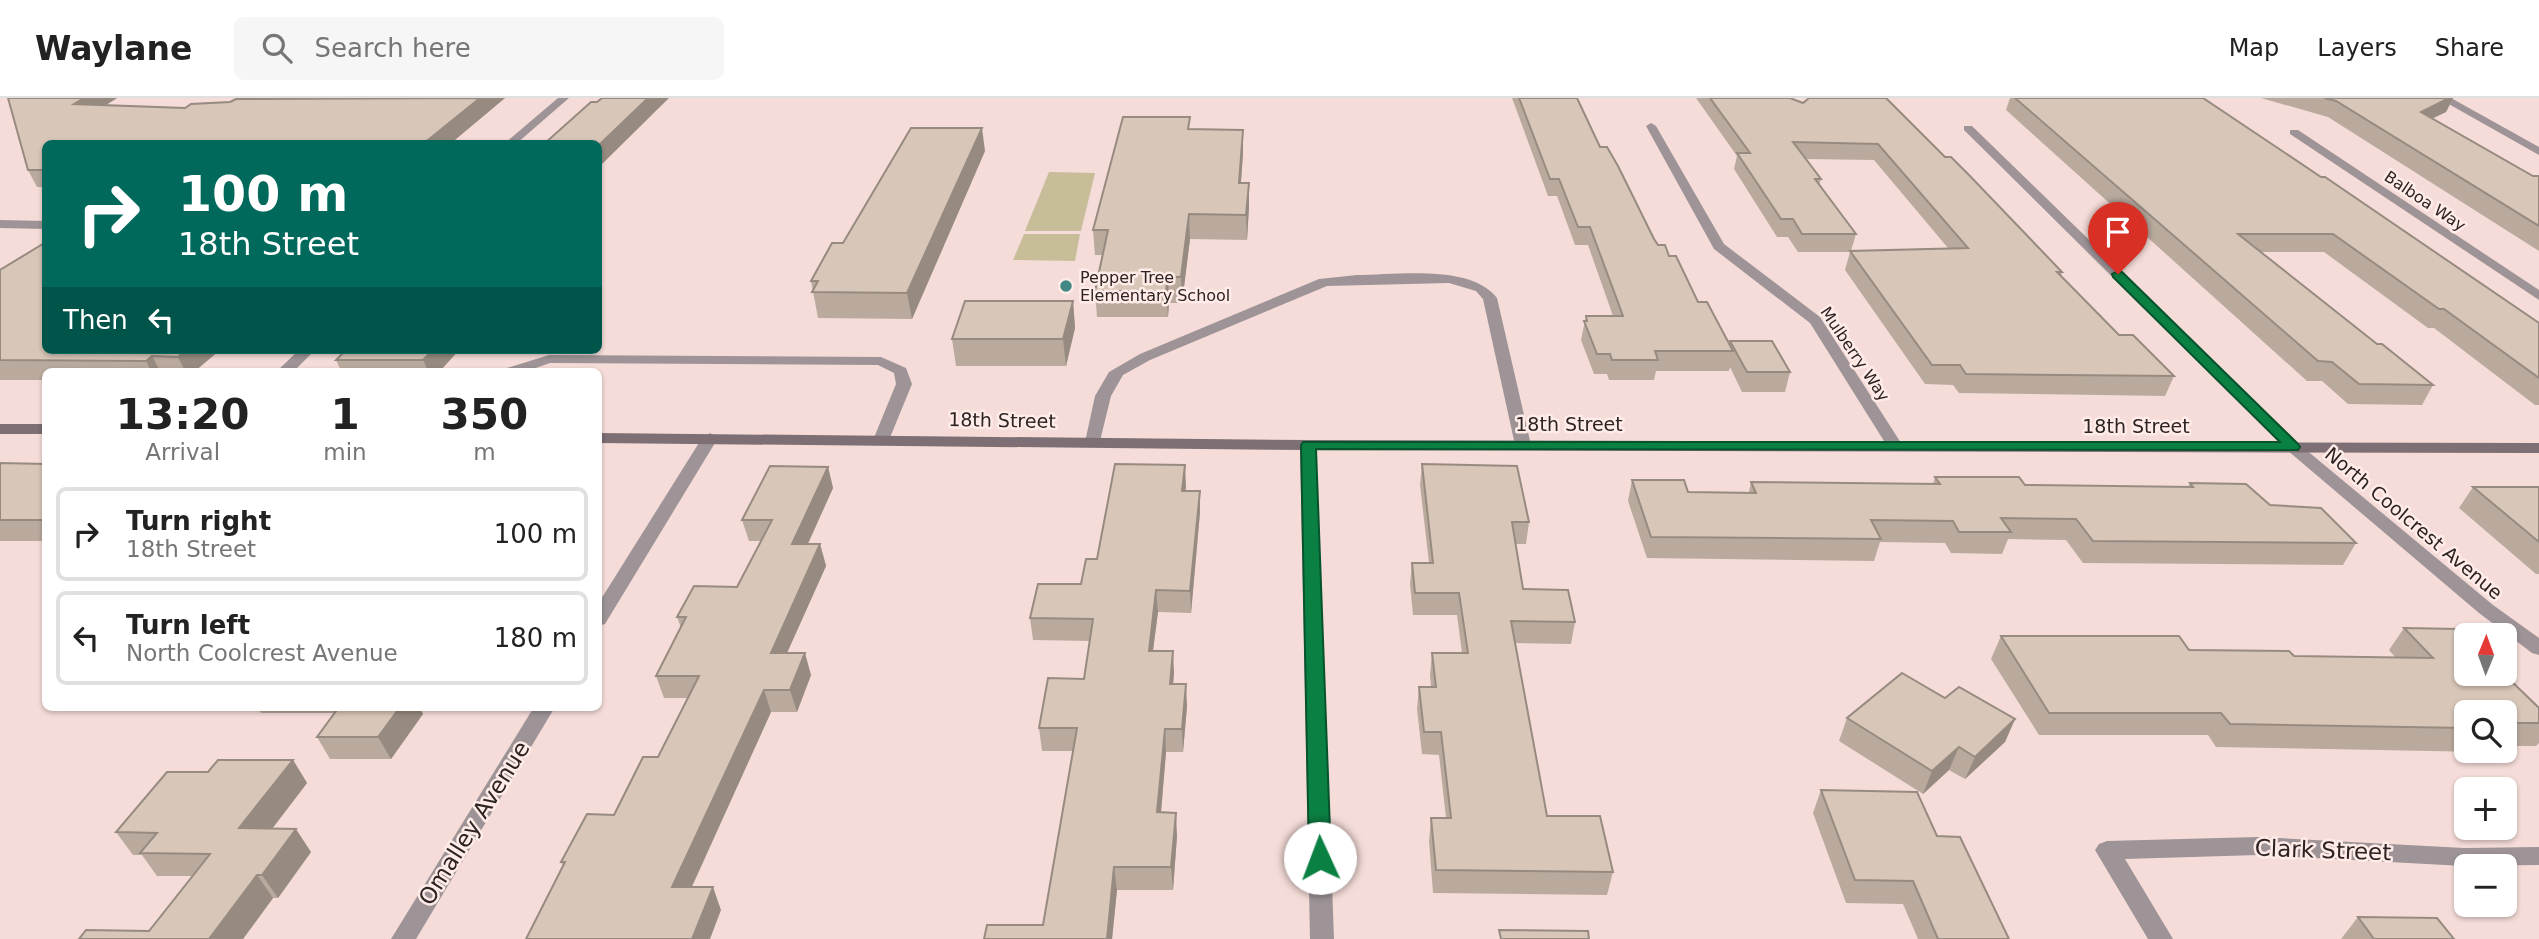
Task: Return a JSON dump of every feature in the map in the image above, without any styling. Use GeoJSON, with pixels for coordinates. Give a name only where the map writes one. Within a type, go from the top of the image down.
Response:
{"type":"FeatureCollection","features":[{"type":"Feature","properties":{"kind":"main road"},"geometry":{"type":"LineString","coordinates":[[0,429],[42,429]]}},
{"type":"Feature","properties":{"kind":"main road","name":"18th Street"},"geometry":{"type":"LineString","coordinates":[[602,438],[1308,445],[2539,448]]}},
{"type":"Feature","properties":{"kind":"street"},"geometry":{"type":"LineString","coordinates":[[514,140],[564,98]]}},
{"type":"Feature","properties":{"kind":"street"},"geometry":{"type":"LineString","coordinates":[[2443,98],[2539,152]]}},
{"type":"Feature","properties":{"kind":"street","name":"Mulberry Way"},"geometry":{"type":"LineString","coordinates":[[1651,126],[1719,246],[1815,320],[1895,446]]}},
{"type":"Feature","properties":{"kind":"street","name":"North Coolcrest Avenue"},"geometry":{"type":"LineString","coordinates":[[1968,128],[2293,447],[2486,609],[2539,648]]}},
{"type":"Feature","properties":{"kind":"street","name":"Balboa Way"},"geometry":{"type":"LineString","coordinates":[[2294,132],[2539,296]]}},
{"type":"Feature","properties":{"kind":"street"},"geometry":{"type":"LineString","coordinates":[[0,224],[42,225]]}},
{"type":"Feature","properties":{"kind":"street"},"geometry":{"type":"LineString","coordinates":[[1093,442],[1103,396],[1117,372],[1145,357],[1324,282],[1357,279],[1449,279],[1481,288],[1489,299],[1523,445]]}},
{"type":"Feature","properties":{"kind":"street"},"geometry":{"type":"LineString","coordinates":[[288,368],[304,354]]}},
{"type":"Feature","properties":{"kind":"street"},"geometry":{"type":"LineString","coordinates":[[521,368],[549,359],[881,361],[901,371],[904,384],[881,440]]}},
{"type":"Feature","properties":{"kind":"street"},"geometry":{"type":"LineString","coordinates":[[602,614],[710,438]]}},
{"type":"Feature","properties":{"kind":"street"},"geometry":{"type":"LineString","coordinates":[[1308,445],[1322,939]]}},
{"type":"Feature","properties":{"kind":"street","name":"Omalley Avenue"},"geometry":{"type":"LineString","coordinates":[[403,939],[543,711]]}},
{"type":"Feature","properties":{"kind":"street","name":"Clark Street"},"geometry":{"type":"LineString","coordinates":[[2161,939],[2107,850],[2258,846],[2464,857],[2539,856]]}},
{"type":"Feature","properties":{"kind":"shaded area"},"geometry":{"type":"Polygon","coordinates":[[[1049,172],[1095,173],[1081,231],[1025,231],[1049,172]]]}},
{"type":"Feature","properties":{"kind":"shaded area"},"geometry":{"type":"Polygon","coordinates":[[[1024,234],[1080,234],[1075,261],[1013,260],[1024,234]]]}},
{"type":"Feature","properties":{"kind":"building"},"geometry":{"type":"Polygon","coordinates":[[[8,98],[84,98],[74,104],[185,108],[191,104],[230,102],[236,99],[480,98],[428,140],[42,140],[42,170],[28,170],[8,98]]]}},
{"type":"Feature","properties":{"kind":"building"},"geometry":{"type":"Polygon","coordinates":[[[602,98],[648,98],[602,142],[602,140],[548,140],[591,102],[602,98]]]}},
{"type":"Feature","properties":{"kind":"building"},"geometry":{"type":"Polygon","coordinates":[[[1519,98],[1577,98],[1600,147],[1607,147],[1618,166],[1654,239],[1658,245],[1665,245],[1669,256],[1676,256],[1698,302],[1707,302],[1733,351],[1655,351],[1658,360],[1612,360],[1610,354],[1597,354],[1584,321],[1587,321],[1586,316],[1623,316],[1590,227],[1578,227],[1559,179],[1550,179],[1519,98]]]}},
{"type":"Feature","properties":{"kind":"building"},"geometry":{"type":"Polygon","coordinates":[[[1710,98],[1790,98],[1803,103],[1809,98],[1886,98],[1945,157],[1951,157],[1969,175],[2062,272],[2057,272],[2119,335],[2133,335],[2174,376],[1966,374],[1960,365],[1932,365],[1850,251],[1968,248],[1878,144],[1793,142],[1821,179],[1815,179],[1856,234],[1802,234],[1793,219],[1781,219],[1737,153],[1750,153],[1710,98]]]}},
{"type":"Feature","properties":{"kind":"building"},"geometry":{"type":"Polygon","coordinates":[[[2015,98],[2203,98],[2321,177],[2325,177],[2539,323],[2539,378],[2444,309],[2439,309],[2333,234],[2238,234],[2433,385],[2359,384],[2332,362],[2318,361],[2015,98]]]}},
{"type":"Feature","properties":{"kind":"building"},"geometry":{"type":"Polygon","coordinates":[[[2324,98],[2449,98],[2421,112],[2533,176],[2539,176],[2539,226],[2336,101],[2324,98]]]}},
{"type":"Feature","properties":{"kind":"building"},"geometry":{"type":"Polygon","coordinates":[[[1123,117],[1190,117],[1188,129],[1243,130],[1239,183],[1249,183],[1246,215],[1189,214],[1181,277],[1168,277],[1166,291],[1095,291],[1108,230],[1093,230],[1123,117]]]}},
{"type":"Feature","properties":{"kind":"building"},"geometry":{"type":"Polygon","coordinates":[[[911,128],[982,128],[907,293],[812,292],[818,281],[811,281],[832,243],[843,243],[911,128]]]}},
{"type":"Feature","properties":{"kind":"building"},"geometry":{"type":"Polygon","coordinates":[[[42,244],[42,354],[181,354],[178,357],[152,356],[146,361],[0,360],[0,270],[42,244]]]}},
{"type":"Feature","properties":{"kind":"building"},"geometry":{"type":"Polygon","coordinates":[[[965,301],[1073,301],[1063,339],[952,339],[965,301]]]}},
{"type":"Feature","properties":{"kind":"building"},"geometry":{"type":"Polygon","coordinates":[[[1730,341],[1772,341],[1790,372],[1747,372],[1730,341]]]}},
{"type":"Feature","properties":{"kind":"building"},"geometry":{"type":"Polygon","coordinates":[[[342,354],[429,354],[423,360],[336,360],[342,354]]]}},
{"type":"Feature","properties":{"kind":"building"},"geometry":{"type":"Polygon","coordinates":[[[0,463],[42,464],[42,520],[0,520],[0,463]]]}},
{"type":"Feature","properties":{"kind":"building"},"geometry":{"type":"Polygon","coordinates":[[[1115,464],[1185,465],[1182,491],[1200,491],[1190,591],[1156,590],[1149,651],[1173,651],[1170,684],[1186,684],[1182,729],[1165,729],[1157,812],[1176,813],[1171,867],[1114,867],[1107,939],[984,939],[987,925],[1043,925],[1077,728],[1039,728],[1048,678],[1084,679],[1093,619],[1030,618],[1038,584],[1081,584],[1086,559],[1097,559],[1115,464]]]}},
{"type":"Feature","properties":{"kind":"building"},"geometry":{"type":"Polygon","coordinates":[[[1422,464],[1517,466],[1529,522],[1512,522],[1523,589],[1568,590],[1575,622],[1511,621],[1547,816],[1600,816],[1613,872],[1436,870],[1431,818],[1451,818],[1441,732],[1424,732],[1419,687],[1436,687],[1432,653],[1468,653],[1459,593],[1415,593],[1412,563],[1433,563],[1422,464]]]}},
{"type":"Feature","properties":{"kind":"building"},"geometry":{"type":"Polygon","coordinates":[[[770,466],[828,467],[792,544],[820,544],[771,653],[805,653],[790,690],[764,690],[672,887],[713,887],[692,939],[526,939],[565,862],[561,862],[587,814],[614,815],[643,757],[658,757],[699,676],[656,676],[686,617],[677,617],[694,586],[737,587],[772,520],[742,520],[770,466]]]}},
{"type":"Feature","properties":{"kind":"building"},"geometry":{"type":"Polygon","coordinates":[[[1935,477],[2019,477],[2025,485],[2193,487],[2190,483],[2246,484],[2270,505],[2321,508],[2356,543],[2093,541],[2076,519],[2001,518],[2011,532],[1959,532],[1953,521],[1871,520],[1881,539],[1651,537],[1632,480],[1684,480],[1688,492],[1756,493],[1751,482],[1940,484],[1935,477]]]}},
{"type":"Feature","properties":{"kind":"building"},"geometry":{"type":"Polygon","coordinates":[[[2473,487],[2539,487],[2539,542],[2473,487]]]}},
{"type":"Feature","properties":{"kind":"building"},"geometry":{"type":"Polygon","coordinates":[[[2404,628],[2454,629],[2454,686],[2516,686],[2539,708],[2539,723],[2517,723],[2517,700],[2454,700],[2454,728],[2230,724],[2221,713],[2049,713],[2001,636],[2179,636],[2189,650],[2289,651],[2294,656],[2433,658],[2404,628]]]}},
{"type":"Feature","properties":{"kind":"building"},"geometry":{"type":"Polygon","coordinates":[[[1902,673],[1945,698],[1959,687],[2015,719],[1975,757],[1959,747],[1932,771],[1847,718],[1902,673]]]}},
{"type":"Feature","properties":{"kind":"building"},"geometry":{"type":"Polygon","coordinates":[[[336,711],[397,711],[378,737],[317,737],[336,711]]]}},
{"type":"Feature","properties":{"kind":"building"},"geometry":{"type":"Polygon","coordinates":[[[218,760],[293,760],[239,828],[296,829],[262,875],[257,875],[209,939],[79,939],[86,930],[149,931],[210,854],[140,853],[157,833],[116,832],[167,772],[208,772],[218,760]]]}},
{"type":"Feature","properties":{"kind":"building"},"geometry":{"type":"Polygon","coordinates":[[[1821,790],[1917,792],[1937,836],[1960,837],[2009,939],[1938,939],[1913,881],[1855,880],[1821,790]]]}},
{"type":"Feature","properties":{"kind":"building"},"geometry":{"type":"Polygon","coordinates":[[[2358,917],[2437,918],[2454,939],[2374,939],[2358,917]]]}},
{"type":"Feature","properties":{"kind":"building"},"geometry":{"type":"Polygon","coordinates":[[[1499,930],[1588,931],[1589,939],[1501,939],[1499,930]]]}},
{"type":"Feature","properties":{"kind":"place","name":"Pepper Tree Elementary School"},"geometry":{"type":"Point","coordinates":[1066,286]}},
{"type":"Feature","properties":{"kind":"route"},"geometry":{"type":"LineString","coordinates":[[1320,858],[1308,445],[2293,447],[2118,274]]}}]}
